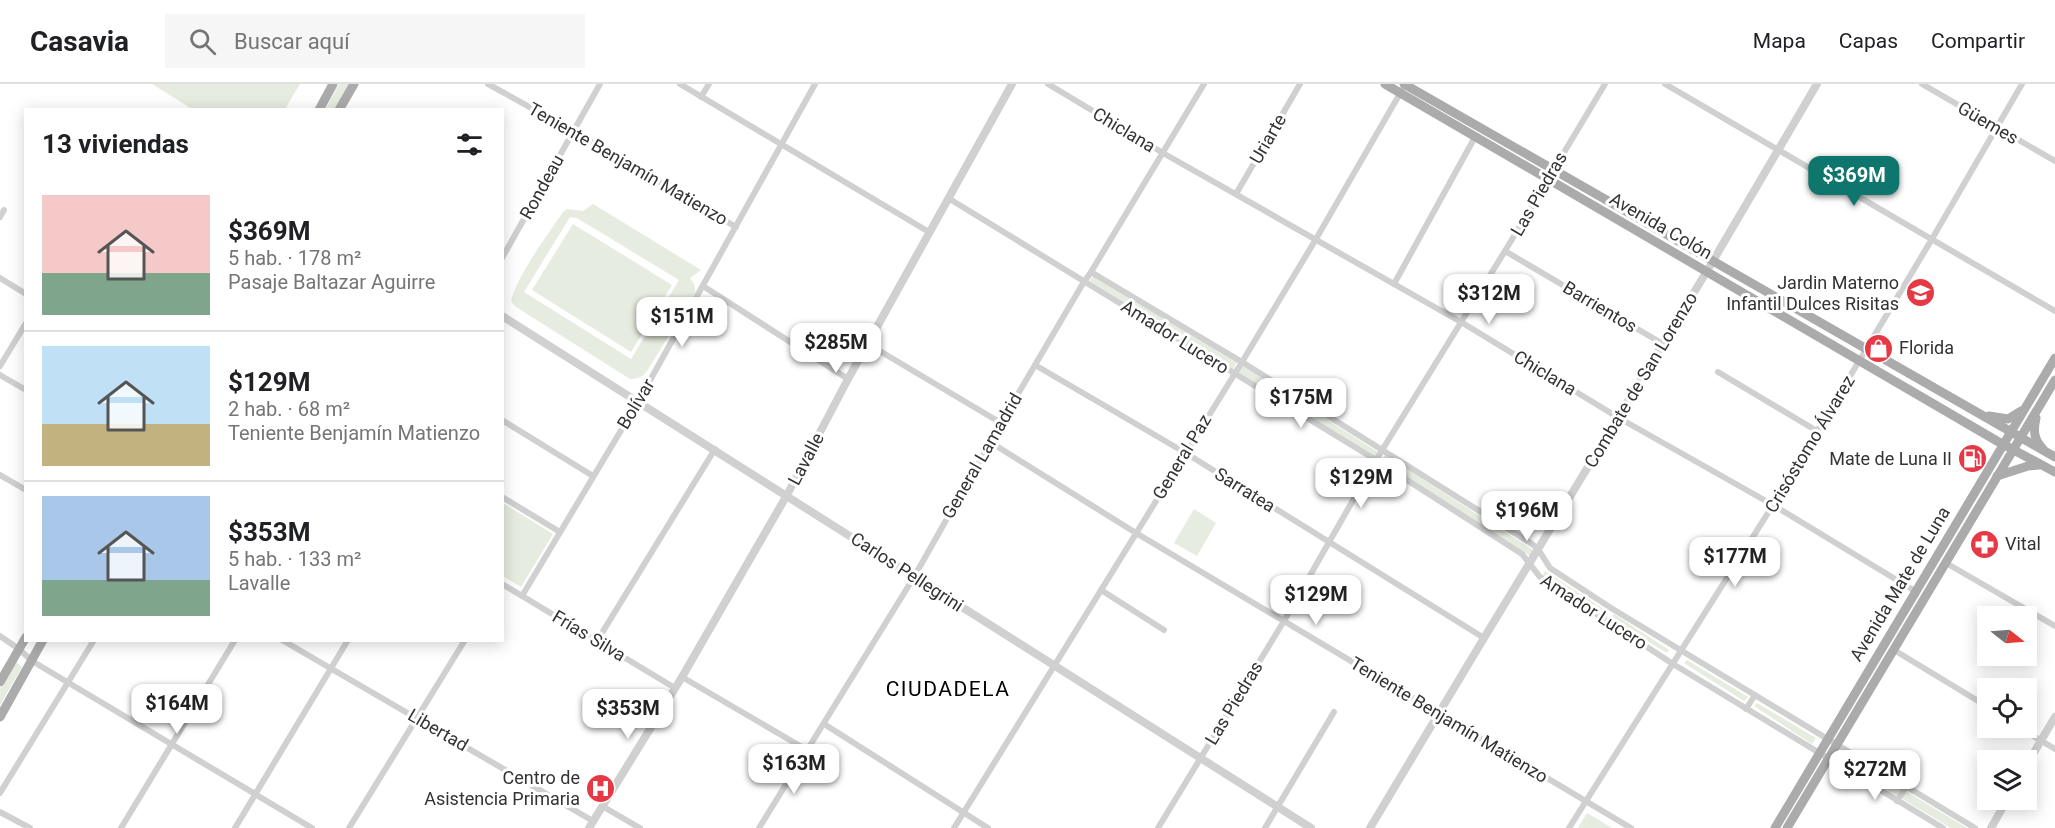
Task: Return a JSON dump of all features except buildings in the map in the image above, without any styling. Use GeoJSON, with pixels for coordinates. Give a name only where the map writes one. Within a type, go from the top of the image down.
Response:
{"type":"FeatureCollection","features":[{"type":"Feature","properties":{"kind":"main road"},"geometry":{"type":"LineString","coordinates":[[320,108],[333,84]]}},
{"type":"Feature","properties":{"kind":"main road"},"geometry":{"type":"LineString","coordinates":[[340,108],[354,84]]}},
{"type":"Feature","properties":{"kind":"main road","name":"Avenida Colón"},"geometry":{"type":"LineString","coordinates":[[1385,84],[1403,86],[2051,455]]}},
{"type":"Feature","properties":{"kind":"main road","name":"Avenida Colón"},"geometry":{"type":"LineString","coordinates":[[1403,86],[1474,137],[2039,465],[2055,472]]}},
{"type":"Feature","properties":{"kind":"main road","name":"Avenida Mate de Luna"},"geometry":{"type":"LineString","coordinates":[[1787,828],[1823,757],[1827,740],[2055,358]]}},
{"type":"Feature","properties":{"kind":"main road","name":"Avenida Mate de Luna"},"geometry":{"type":"LineString","coordinates":[[1775,828],[1823,757],[1836,745],[2055,380]]}},
{"type":"Feature","properties":{"kind":"main road"},"geometry":{"type":"LineString","coordinates":[[1978,412],[1994,418],[2008,419],[2025,408]]}},
{"type":"Feature","properties":{"kind":"main road"},"geometry":{"type":"LineString","coordinates":[[2038,409],[2035,421],[2037,443],[2051,455]]}},
{"type":"Feature","properties":{"kind":"main road"},"geometry":{"type":"LineString","coordinates":[[1977,428],[1989,443],[1991,452],[1987,470]]}},
{"type":"Feature","properties":{"kind":"main road"},"geometry":{"type":"LineString","coordinates":[[1997,476],[2028,466],[2039,465]]}},
{"type":"Feature","properties":{"kind":"main road"},"geometry":{"type":"LineString","coordinates":[[0,682],[24,640]]}},
{"type":"Feature","properties":{"kind":"main road"},"geometry":{"type":"LineString","coordinates":[[0,717],[42,642]]}},
{"type":"Feature","properties":{"kind":"street","name":"Teniente Benjamín Matienzo"},"geometry":{"type":"LineString","coordinates":[[488,84],[736,227]]}},
{"type":"Feature","properties":{"kind":"street","name":"Rondeau"},"geometry":{"type":"LineString","coordinates":[[504,254],[600,84]]}},
{"type":"Feature","properties":{"kind":"street"},"geometry":{"type":"LineString","coordinates":[[680,84],[780,146],[929,232]]}},
{"type":"Feature","properties":{"kind":"street"},"geometry":{"type":"LineString","coordinates":[[701,97],[709,84]]}},
{"type":"Feature","properties":{"kind":"street","name":"Bolívar"},"geometry":{"type":"LineString","coordinates":[[522,596],[638,402],[815,84]]}},
{"type":"Feature","properties":{"kind":"street","name":"Lavalle"},"geometry":{"type":"LineString","coordinates":[[591,824],[682,677],[787,495],[848,379],[1012,84]]}},
{"type":"Feature","properties":{"kind":"street","name":"Chiclana"},"geometry":{"type":"LineString","coordinates":[[1048,84],[1163,153],[1461,322],[1619,418],[1773,505],[1915,591]]}},
{"type":"Feature","properties":{"kind":"street","name":"General Lamadrid"},"geometry":{"type":"LineString","coordinates":[[759,828],[914,577],[1084,281],[1092,272],[1204,84]]}},
{"type":"Feature","properties":{"kind":"street","name":"Uriarte"},"geometry":{"type":"LineString","coordinates":[[1236,194],[1299,84]]}},
{"type":"Feature","properties":{"kind":"street","name":"Las Piedras"},"geometry":{"type":"LineString","coordinates":[[1158,828],[1284,621],[1376,460],[1605,84]]}},
{"type":"Feature","properties":{"kind":"street"},"geometry":{"type":"LineString","coordinates":[[1665,84],[2055,311]]}},
{"type":"Feature","properties":{"kind":"street","name":"Combate de San Lorenzo"},"geometry":{"type":"LineString","coordinates":[[1370,828],[1707,272],[1817,84]]}},
{"type":"Feature","properties":{"kind":"street","name":"Güemes"},"geometry":{"type":"LineString","coordinates":[[1922,84],[2055,160]]}},
{"type":"Feature","properties":{"kind":"street","name":"Crisóstomo Álvarez"},"geometry":{"type":"LineString","coordinates":[[1569,828],[1773,505],[2022,84]]}},
{"type":"Feature","properties":{"kind":"street","name":"General Paz"},"geometry":{"type":"LineString","coordinates":[[954,828],[1184,452],[1242,362],[1316,239],[1403,86]]}},
{"type":"Feature","properties":{"kind":"street"},"geometry":{"type":"LineString","coordinates":[[1394,284],[1474,137]]}},
{"type":"Feature","properties":{"kind":"street","name":"Amador Lucero"},"geometry":{"type":"LineString","coordinates":[[948,198],[1376,460],[1522,554],[1540,577],[1673,664],[1943,828]]}},
{"type":"Feature","properties":{"kind":"street"},"geometry":{"type":"LineString","coordinates":[[0,217],[4,210]]}},
{"type":"Feature","properties":{"kind":"street","name":"Barrientos"},"geometry":{"type":"LineString","coordinates":[[1505,251],[1663,344]]}},
{"type":"Feature","properties":{"kind":"street","name":"Amador Lucero"},"geometry":{"type":"LineString","coordinates":[[1092,272],[1242,362],[1538,549],[1550,568],[1611,608],[1975,828]]}},
{"type":"Feature","properties":{"kind":"street"},"geometry":{"type":"LineString","coordinates":[[0,278],[24,293]]}},
{"type":"Feature","properties":{"kind":"street"},"geometry":{"type":"LineString","coordinates":[[703,286],[848,379]]}},
{"type":"Feature","properties":{"kind":"street","name":"Carlos Pellegrini"},"geometry":{"type":"LineString","coordinates":[[504,317],[1311,828]]}},
{"type":"Feature","properties":{"kind":"street"},"geometry":{"type":"LineString","coordinates":[[0,366],[24,326]]}},
{"type":"Feature","properties":{"kind":"street"},"geometry":{"type":"LineString","coordinates":[[868,344],[1001,423]]}},
{"type":"Feature","properties":{"kind":"street","name":"Sarratea"},"geometry":{"type":"LineString","coordinates":[[1035,365],[1184,452],[1484,638]]}},
{"type":"Feature","properties":{"kind":"street"},"geometry":{"type":"LineString","coordinates":[[1718,372],[1817,431]]}},
{"type":"Feature","properties":{"kind":"street"},"geometry":{"type":"LineString","coordinates":[[0,375],[24,389]]}},
{"type":"Feature","properties":{"kind":"street"},"geometry":{"type":"LineString","coordinates":[[504,421],[593,476]]}},
{"type":"Feature","properties":{"kind":"street","name":"Teniente Benjamín Matienzo"},"geometry":{"type":"LineString","coordinates":[[990,442],[1136,533],[1631,828]]}},
{"type":"Feature","properties":{"kind":"street"},"geometry":{"type":"LineString","coordinates":[[597,641],[715,449]]}},
{"type":"Feature","properties":{"kind":"street"},"geometry":{"type":"LineString","coordinates":[[0,475],[24,489]]}},
{"type":"Feature","properties":{"kind":"street"},"geometry":{"type":"LineString","coordinates":[[504,498],[560,532]]}},
{"type":"Feature","properties":{"kind":"street"},"geometry":{"type":"LineString","coordinates":[[1946,563],[2055,626]]}},
{"type":"Feature","properties":{"kind":"street","name":"Frías Silva"},"geometry":{"type":"LineString","coordinates":[[504,585],[675,688]]}},
{"type":"Feature","properties":{"kind":"street"},"geometry":{"type":"LineString","coordinates":[[1101,590],[1164,630]]}},
{"type":"Feature","properties":{"kind":"street"},"geometry":{"type":"LineString","coordinates":[[1604,619],[1611,608]]}},
{"type":"Feature","properties":{"kind":"street"},"geometry":{"type":"LineString","coordinates":[[0,636],[32,661],[312,828]]}},
{"type":"Feature","properties":{"kind":"street"},"geometry":{"type":"LineString","coordinates":[[0,792],[93,642]]}},
{"type":"Feature","properties":{"kind":"street"},"geometry":{"type":"LineString","coordinates":[[121,828],[234,642]]}},
{"type":"Feature","properties":{"kind":"street","name":"Libertad"},"geometry":{"type":"LineString","coordinates":[[286,642],[418,718],[591,824]]}},
{"type":"Feature","properties":{"kind":"street"},"geometry":{"type":"LineString","coordinates":[[235,828],[347,642]]}},
{"type":"Feature","properties":{"kind":"street"},"geometry":{"type":"LineString","coordinates":[[349,828],[464,642]]}},
{"type":"Feature","properties":{"kind":"street"},"geometry":{"type":"LineString","coordinates":[[1894,650],[1977,700]]}},
{"type":"Feature","properties":{"kind":"street"},"geometry":{"type":"LineString","coordinates":[[682,677],[807,750]]}},
{"type":"Feature","properties":{"kind":"street"},"geometry":{"type":"LineString","coordinates":[[1746,709],[1755,695]]}},
{"type":"Feature","properties":{"kind":"street"},"geometry":{"type":"LineString","coordinates":[[1265,828],[1334,712]]}},
{"type":"Feature","properties":{"kind":"street"},"geometry":{"type":"LineString","coordinates":[[2036,750],[2055,717]]}},
{"type":"Feature","properties":{"kind":"street"},"geometry":{"type":"LineString","coordinates":[[824,724],[988,828]]}},
{"type":"Feature","properties":{"kind":"street"},"geometry":{"type":"LineString","coordinates":[[2037,738],[2055,749]]}},
{"type":"Feature","properties":{"kind":"street"},"geometry":{"type":"LineString","coordinates":[[1897,801],[1906,787]]}},
{"type":"Feature","properties":{"kind":"street"},"geometry":{"type":"LineString","coordinates":[[602,806],[640,828]]}},
{"type":"Feature","properties":{"kind":"street"},"geometry":{"type":"LineString","coordinates":[[1991,828],[2001,810]]}},
{"type":"Feature","properties":{"kind":"street"},"geometry":{"type":"LineString","coordinates":[[0,812],[30,828]]}},
{"type":"Feature","properties":{"kind":"shaded area"},"geometry":{"type":"Polygon","coordinates":[[[152,84],[300,84],[286,108],[190,108],[152,84]]]}},
{"type":"Feature","properties":{"kind":"shaded area"},"geometry":{"type":"Polygon","coordinates":[[[339,84],[350,84],[336,108],[326,108],[339,84]]]}},
{"type":"Feature","properties":{"kind":"shaded area"},"geometry":{"type":"Polygon","coordinates":[[[593,204],[701,270],[690,278],[695,286],[695,293],[647,371],[638,378],[630,379],[516,307],[511,301],[526,268],[563,212],[567,209],[583,211],[593,204]],[[570,217],[524,292],[631,359],[679,280],[577,218],[570,217]]]}},
{"type":"Feature","properties":{"kind":"shaded area"},"geometry":{"type":"Polygon","coordinates":[[[573,224],[672,285],[631,352],[532,290],[573,224]]]}},
{"type":"Feature","properties":{"kind":"shaded area"},"geometry":{"type":"Polygon","coordinates":[[[1093,276],[1237,362],[1233,369],[1090,281],[1093,276]]]}},
{"type":"Feature","properties":{"kind":"shaded area"},"geometry":{"type":"Polygon","coordinates":[[[1243,366],[1378,452],[1375,456],[1238,372],[1243,366]]]}},
{"type":"Feature","properties":{"kind":"shaded area"},"geometry":{"type":"Polygon","coordinates":[[[1385,455],[1533,550],[1530,556],[1381,460],[1385,455]]]}},
{"type":"Feature","properties":{"kind":"shaded area"},"geometry":{"type":"Polygon","coordinates":[[[504,504],[553,534],[521,587],[504,577],[504,504]]]}},
{"type":"Feature","properties":{"kind":"shaded area"},"geometry":{"type":"Polygon","coordinates":[[[1194,509],[1216,523],[1197,556],[1174,543],[1194,509]]]}},
{"type":"Feature","properties":{"kind":"shaded area"},"geometry":{"type":"Polygon","coordinates":[[[1545,571],[1602,608],[1600,613],[1542,577],[1545,571]]]}},
{"type":"Feature","properties":{"kind":"shaded area"},"geometry":{"type":"Polygon","coordinates":[[[1614,614],[1669,650],[1667,653],[1610,619],[1614,614]]]}},
{"type":"Feature","properties":{"kind":"shaded area"},"geometry":{"type":"Polygon","coordinates":[[[1687,660],[1748,697],[1744,701],[1684,663],[1687,660]]]}},
{"type":"Feature","properties":{"kind":"shaded area"},"geometry":{"type":"Polygon","coordinates":[[[16,662],[22,667],[0,705],[0,689],[16,662]]]}},
{"type":"Feature","properties":{"kind":"shaded area"},"geometry":{"type":"Polygon","coordinates":[[[1757,703],[1816,738],[1812,744],[1754,706],[1757,703]]]}},
{"type":"Feature","properties":{"kind":"shaded area"},"geometry":{"type":"Polygon","coordinates":[[[1844,754],[1967,828],[1951,828],[1839,761],[1844,754]]]}},
{"type":"Feature","properties":{"kind":"shaded area"},"geometry":{"type":"Polygon","coordinates":[[[1587,813],[1612,828],[1578,828],[1587,813]]]}},
{"type":"Feature","properties":{"kind":"place","name":"Jardin Materno Infantil Dulces Risitas"},"geometry":{"type":"Point","coordinates":[1920,293]}},
{"type":"Feature","properties":{"kind":"place","name":"Florida"},"geometry":{"type":"Point","coordinates":[1878,348]}},
{"type":"Feature","properties":{"kind":"place","name":"Mate de Luna II"},"geometry":{"type":"Point","coordinates":[1973,459]}},
{"type":"Feature","properties":{"kind":"place","name":"Vital"},"geometry":{"type":"Point","coordinates":[1984,544]}},
{"type":"Feature","properties":{"kind":"place","name":"Centro de Asistencia Primaria"},"geometry":{"type":"Point","coordinates":[601,788]}},
{"type":"Feature","properties":{"kind":"district","name":"CIUDADELA"},"geometry":{"type":"Point","coordinates":[948,689]}}]}
